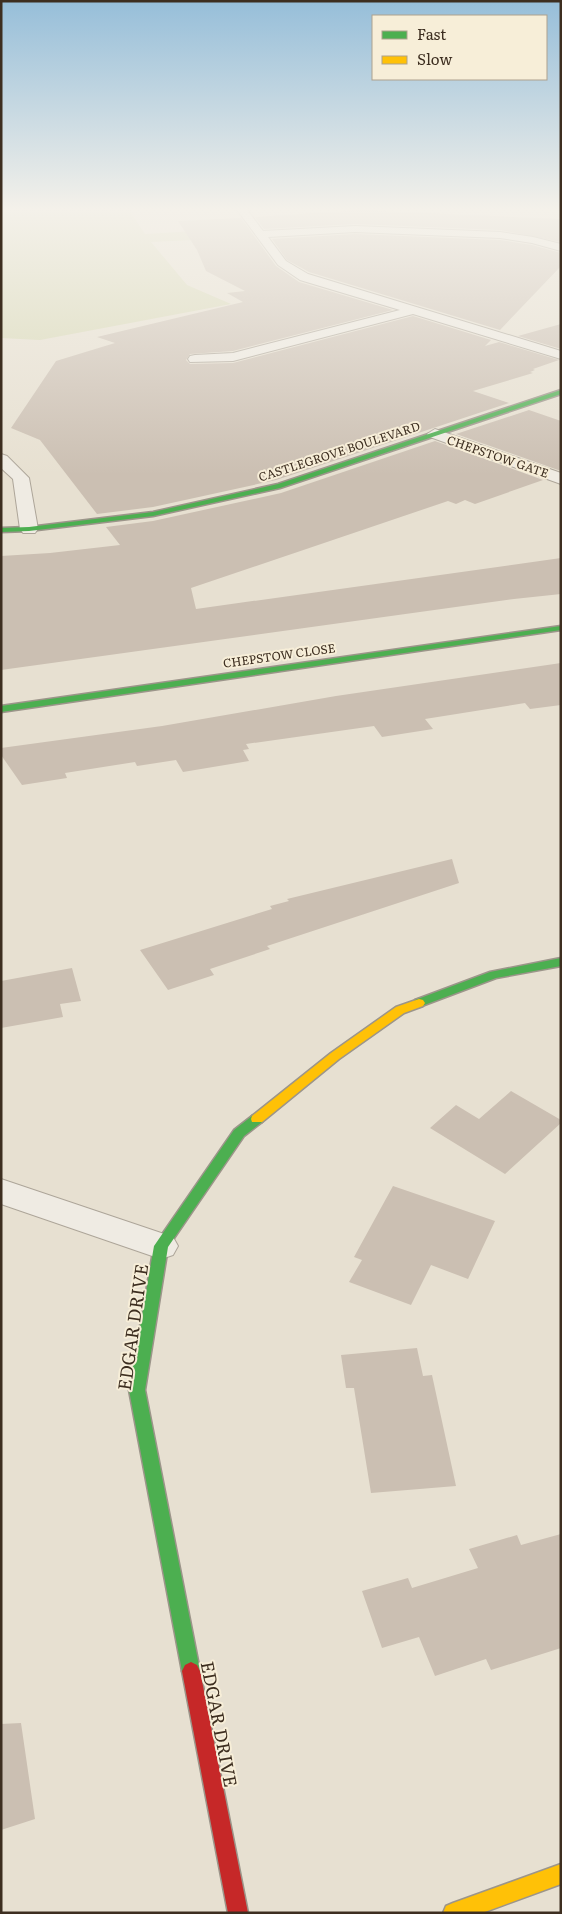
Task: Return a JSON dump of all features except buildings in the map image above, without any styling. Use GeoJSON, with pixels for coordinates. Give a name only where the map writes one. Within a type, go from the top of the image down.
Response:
{"type":"FeatureCollection","features":[{"type":"Feature","properties":{"kind":"street"},"geometry":{"type":"LineString","coordinates":[[365,296],[561,355]]}},
{"type":"Feature","properties":{"kind":"street"},"geometry":{"type":"LineString","coordinates":[[195,359],[233,357],[411,311]]}},
{"type":"Feature","properties":{"kind":"street","name":"CASTLEGROVE BOULEVARD"},"geometry":{"type":"LineString","coordinates":[[1,530],[29,530],[153,514],[280,486],[561,392]]}},
{"type":"Feature","properties":{"kind":"street","name":"CHEPSTOW GATE"},"geometry":{"type":"LineString","coordinates":[[435,434],[561,479]]}},
{"type":"Feature","properties":{"kind":"street"},"geometry":{"type":"LineString","coordinates":[[1,459],[21,478],[29,530]]}},
{"type":"Feature","properties":{"kind":"street","name":"CHEPSTOW CLOSE"},"geometry":{"type":"LineString","coordinates":[[1,709],[561,628]]}},
{"type":"Feature","properties":{"kind":"street","name":"EDGAR DRIVE"},"geometry":{"type":"LineString","coordinates":[[238,1913],[137,1390],[161,1246],[238,1133],[335,1056],[400,1010],[494,975],[561,962]]}},
{"type":"Feature","properties":{"kind":"street"},"geometry":{"type":"LineString","coordinates":[[1,1191],[161,1246]]}},
{"type":"Feature","properties":{"kind":"street"},"geometry":{"type":"LineString","coordinates":[[453,1913],[561,1874]]}},
{"type":"Feature","properties":{"kind":"green space"},"geometry":{"type":"Polygon","coordinates":[[[1,296],[213,296],[231,304],[40,340],[1,338],[1,296]]]}},
{"type":"Feature","properties":{"kind":"traffic: fast"},"geometry":{"type":"LineString","coordinates":[[1,530],[29,529],[153,514],[280,486],[561,392]]}},
{"type":"Feature","properties":{"kind":"traffic: fast"},"geometry":{"type":"LineString","coordinates":[[1,709],[561,628]]}},
{"type":"Feature","properties":{"kind":"traffic: fast"},"geometry":{"type":"LineString","coordinates":[[419,1003],[494,975],[561,962]]}},
{"type":"Feature","properties":{"kind":"traffic: fast"},"geometry":{"type":"LineString","coordinates":[[191,1671],[137,1390],[161,1246],[239,1133],[257,1119]]}},
{"type":"Feature","properties":{"kind":"traffic: slow"},"geometry":{"type":"LineString","coordinates":[[257,1119],[335,1056],[400,1010],[419,1003]]}},
{"type":"Feature","properties":{"kind":"traffic: slow"},"geometry":{"type":"LineString","coordinates":[[453,1913],[561,1874]]}},
{"type":"Feature","properties":{"kind":"traffic: jam"},"geometry":{"type":"LineString","coordinates":[[191,1671],[238,1913]]}}]}
